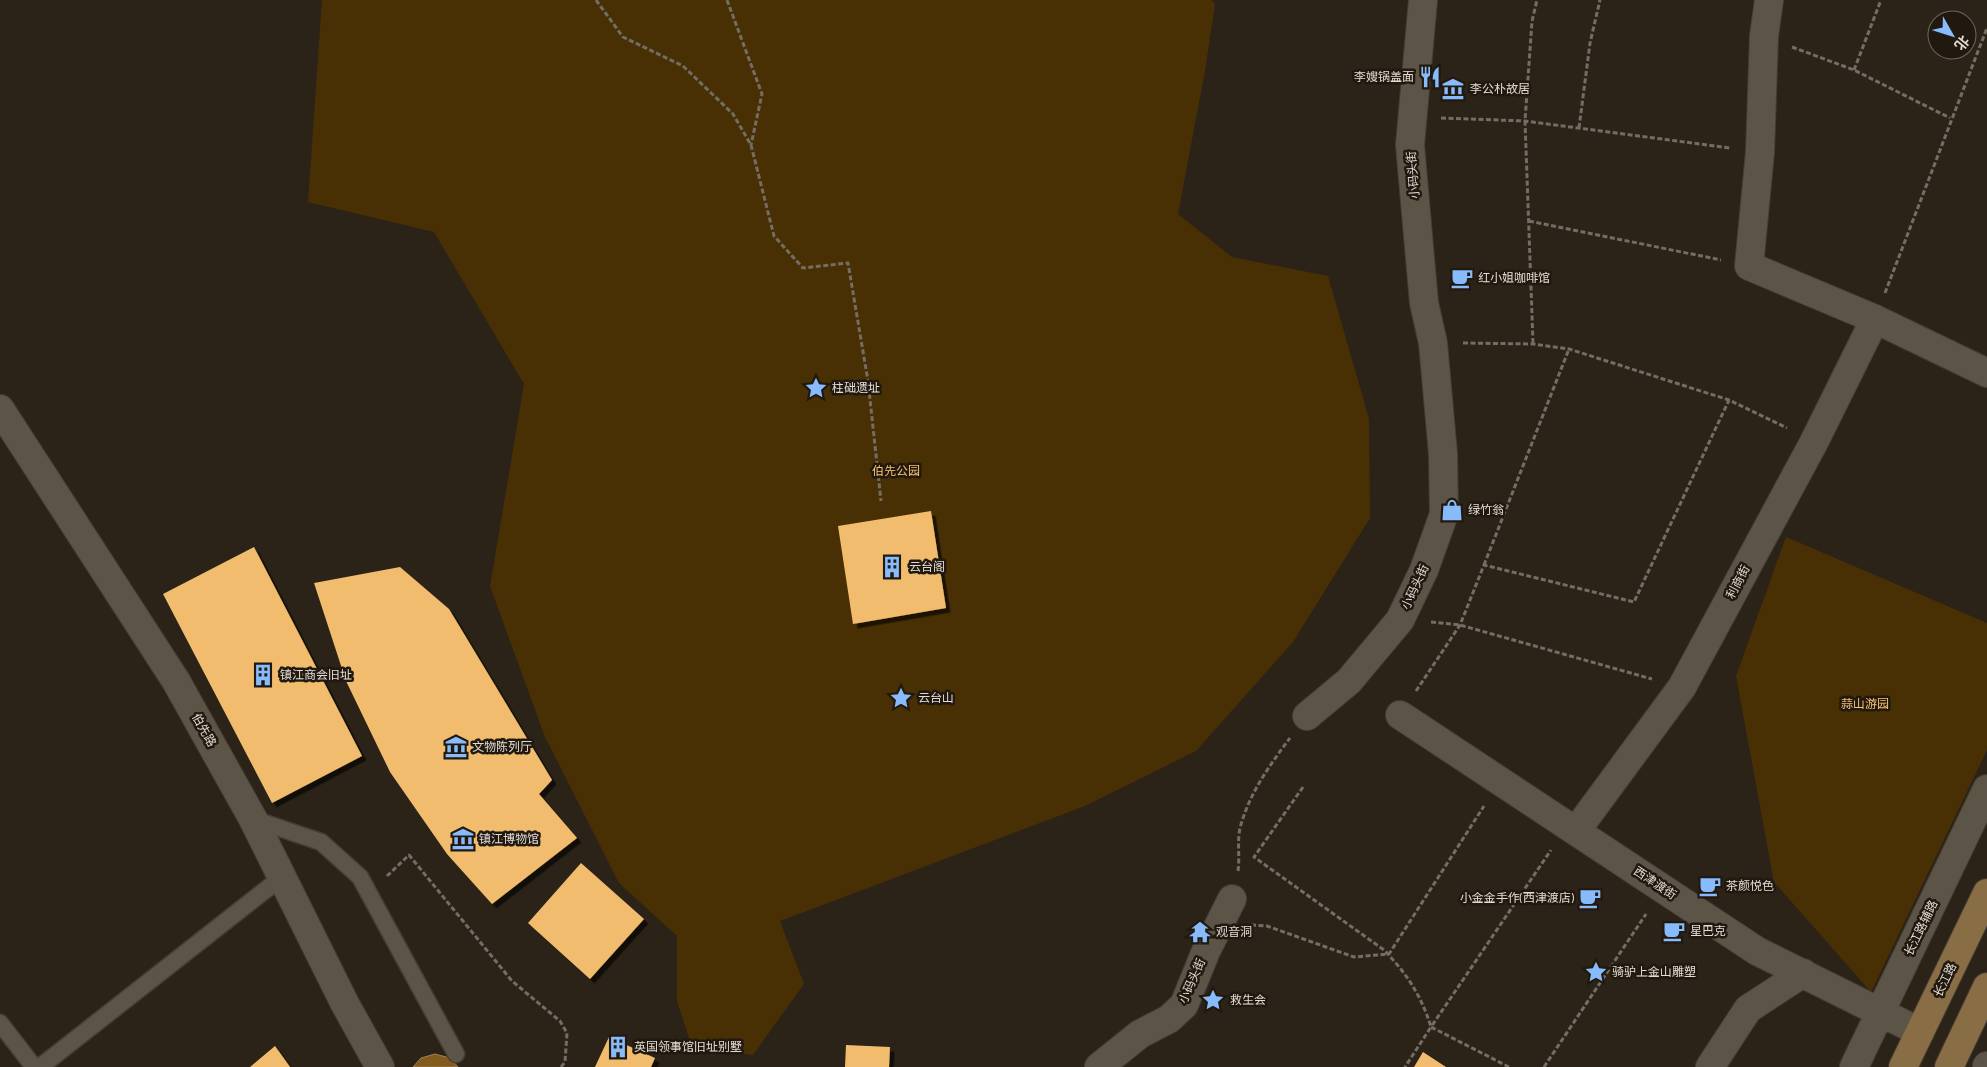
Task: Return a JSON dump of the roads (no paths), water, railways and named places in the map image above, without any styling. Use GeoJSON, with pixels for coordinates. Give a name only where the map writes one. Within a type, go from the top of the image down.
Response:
{"type":"FeatureCollection","features":[{"type":"Feature","properties":{"kind":"main road","name":"长江路"},"geometry":{"type":"LineString","coordinates":[[1902,1067],[1987,893]]}},
{"type":"Feature","properties":{"kind":"main road"},"geometry":{"type":"LineString","coordinates":[[1948,1067],[1987,987]]}},
{"type":"Feature","properties":{"kind":"street","name":"小码头街"},"geometry":{"type":"LineString","coordinates":[[1307,716],[1349,681],[1400,620],[1424,570],[1444,514],[1443,454],[1433,343],[1424,303],[1410,145],[1423,0]]}},
{"type":"Feature","properties":{"kind":"street"},"geometry":{"type":"LineString","coordinates":[[1769,0],[1764,36],[1760,152],[1749,266],[1875,319],[1987,373]]}},
{"type":"Feature","properties":{"kind":"street","name":"利商街"},"geometry":{"type":"LineString","coordinates":[[1576,831],[1682,687],[1814,442],[1875,319]]}},
{"type":"Feature","properties":{"kind":"street","name":"伯先路"},"geometry":{"type":"LineString","coordinates":[[0,409],[176,681],[253,819],[380,1067]]}},
{"type":"Feature","properties":{"kind":"street","name":"西津渡街"},"geometry":{"type":"LineString","coordinates":[[1400,715],[1757,951],[1920,1032]]}},
{"type":"Feature","properties":{"kind":"street","name":"长江路辅路"},"geometry":{"type":"LineString","coordinates":[[1854,1067],[1987,790]]}},
{"type":"Feature","properties":{"kind":"street","name":"小码头街"},"geometry":{"type":"LineString","coordinates":[[1099,1067],[1140,1034],[1169,1019],[1184,1005],[1226,910]]}},
{"type":"Feature","properties":{"kind":"street"},"geometry":{"type":"LineString","coordinates":[[1710,1067],[1748,1009],[1803,974]]}},
{"type":"Feature","properties":{"kind":"lane"},"geometry":{"type":"LineString","coordinates":[[253,819],[321,842],[360,877],[456,1054]]}},
{"type":"Feature","properties":{"kind":"lane"},"geometry":{"type":"LineString","coordinates":[[40,1067],[282,877]]}},
{"type":"Feature","properties":{"kind":"lane"},"geometry":{"type":"LineString","coordinates":[[0,1023],[34,1067]]}},
{"type":"Feature","properties":{"kind":"place","name":"李嫂锅盖面"},"geometry":{"type":"Point","coordinates":[1430,77]}},
{"type":"Feature","properties":{"kind":"place","name":"李公朴故居"},"geometry":{"type":"Point","coordinates":[1453,89]}},
{"type":"Feature","properties":{"kind":"place","name":"红小姐咖啡馆"},"geometry":{"type":"Point","coordinates":[1462,278]}},
{"type":"Feature","properties":{"kind":"place","name":"柱础遗址"},"geometry":{"type":"Point","coordinates":[816,388]}},
{"type":"Feature","properties":{"kind":"place","name":"绿竹翁"},"geometry":{"type":"Point","coordinates":[1452,510]}},
{"type":"Feature","properties":{"kind":"place","name":"云台阁"},"geometry":{"type":"Point","coordinates":[892,567]}},
{"type":"Feature","properties":{"kind":"place","name":"镇江商会旧址"},"geometry":{"type":"Point","coordinates":[263,675]}},
{"type":"Feature","properties":{"kind":"place","name":"云台山"},"geometry":{"type":"Point","coordinates":[901,698]}},
{"type":"Feature","properties":{"kind":"place","name":"文物陈列厅"},"geometry":{"type":"Point","coordinates":[456,747]}},
{"type":"Feature","properties":{"kind":"place","name":"镇江博物馆"},"geometry":{"type":"Point","coordinates":[463,839]}},
{"type":"Feature","properties":{"kind":"place","name":"茶颜悦色"},"geometry":{"type":"Point","coordinates":[1710,886]}},
{"type":"Feature","properties":{"kind":"place","name":"小金金手作(西津渡店)"},"geometry":{"type":"Point","coordinates":[1590,898]}},
{"type":"Feature","properties":{"kind":"place","name":"星巴克"},"geometry":{"type":"Point","coordinates":[1674,931]}},
{"type":"Feature","properties":{"kind":"place","name":"观音洞"},"geometry":{"type":"Point","coordinates":[1200,932]}},
{"type":"Feature","properties":{"kind":"place","name":"骑驴上金山雕塑"},"geometry":{"type":"Point","coordinates":[1596,972]}},
{"type":"Feature","properties":{"kind":"place","name":"救生会"},"geometry":{"type":"Point","coordinates":[1213,1000]}},
{"type":"Feature","properties":{"kind":"place","name":"英国领事馆旧址别墅"},"geometry":{"type":"Point","coordinates":[618,1047]}},
{"type":"Feature","properties":{"kind":"park label","name":"伯先公园"},"geometry":{"type":"Point","coordinates":[896,471]}},
{"type":"Feature","properties":{"kind":"park label","name":"蒜山游园"},"geometry":{"type":"Point","coordinates":[1865,704]}}]}
